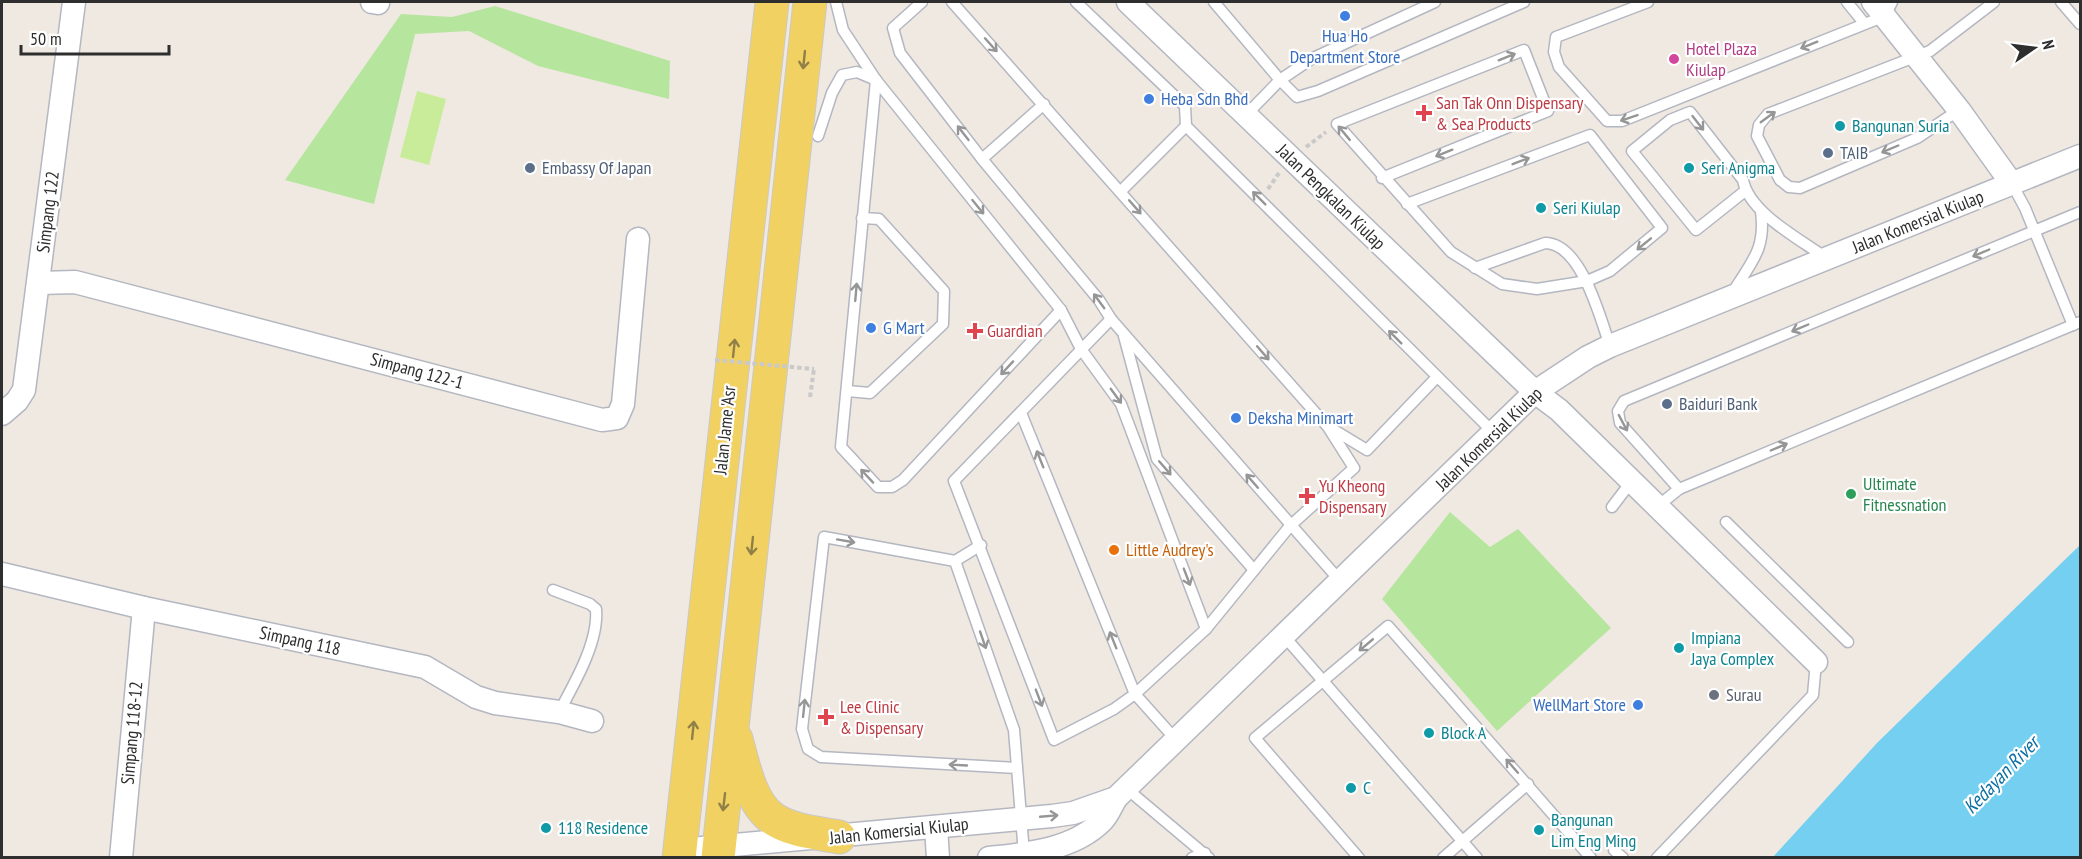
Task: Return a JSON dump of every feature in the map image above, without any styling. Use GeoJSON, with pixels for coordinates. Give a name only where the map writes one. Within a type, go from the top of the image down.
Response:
{"type":"FeatureCollection","features":[{"type":"Feature","properties":{"kind":"main road","name":"Jalan Jame 'Asr"},"geometry":{"type":"LineString","coordinates":[[679,854],[772,2]]}},
{"type":"Feature","properties":{"kind":"main road"},"geometry":{"type":"LineString","coordinates":[[718,852],[810,2]]}},
{"type":"Feature","properties":{"kind":"main road"},"geometry":{"type":"LineString","coordinates":[[756,511],[795,320],[835,2]]}},
{"type":"Feature","properties":{"kind":"main road"},"geometry":{"type":"LineString","coordinates":[[732,729],[757,800],[772,818],[791,827],[839,837]]}},
{"type":"Feature","properties":{"kind":"street","name":"Simpang 122"},"geometry":{"type":"LineString","coordinates":[[2,414],[17,401],[24,390],[74,2]]}},
{"type":"Feature","properties":{"kind":"street","name":"Jalan Pengkalan Kiulap"},"geometry":{"type":"LineString","coordinates":[[1128,2],[1535,392],[1559,410],[1816,662]]}},
{"type":"Feature","properties":{"kind":"street"},"geometry":{"type":"LineString","coordinates":[[1878,11],[1959,110],[2012,183]]}},
{"type":"Feature","properties":{"kind":"street","name":"Jalan Komersial Kiulap"},"geometry":{"type":"LineString","coordinates":[[989,858],[1024,854],[1081,837],[1103,821],[1121,793],[1493,432],[1535,392],[1588,357],[1610,346],[2080,156]]}},
{"type":"Feature","properties":{"kind":"street","name":"Simpang 122-1"},"geometry":{"type":"LineString","coordinates":[[39,283],[75,282],[602,420],[617,418],[623,404],[638,239]]}},
{"type":"Feature","properties":{"kind":"street","name":"Simpang 118"},"geometry":{"type":"LineString","coordinates":[[2,574],[144,608],[425,667],[476,697],[495,703],[559,712],[592,721]]}},
{"type":"Feature","properties":{"kind":"street","name":"Simpang 118-12"},"geometry":{"type":"LineString","coordinates":[[121,858],[144,608]]}},
{"type":"Feature","properties":{"kind":"street","name":"Jalan Komersial Kiulap"},"geometry":{"type":"LineString","coordinates":[[679,854],[718,852],[1073,813],[1121,793]]}},
{"type":"Feature","properties":{"kind":"street"},"geometry":{"type":"LineString","coordinates":[[936,827],[938,858]]}},
{"type":"Feature","properties":{"kind":"lane"},"geometry":{"type":"LineString","coordinates":[[835,2],[843,30],[876,80],[1061,310],[1081,349],[1121,404],[1206,629]]}},
{"type":"Feature","properties":{"kind":"lane"},"geometry":{"type":"LineString","coordinates":[[922,2],[893,28],[900,53],[982,159],[1099,300],[1111,319],[1341,582]]}},
{"type":"Feature","properties":{"kind":"lane"},"geometry":{"type":"LineString","coordinates":[[952,2],[1328,426],[1354,468],[1290,526],[1206,629],[1135,694],[1114,709],[1054,740],[981,545],[954,481],[1111,319]]}},
{"type":"Feature","properties":{"kind":"lane"},"geometry":{"type":"LineString","coordinates":[[1076,2],[1185,106],[1186,126],[1436,378],[1493,432]]}},
{"type":"Feature","properties":{"kind":"lane"},"geometry":{"type":"LineString","coordinates":[[1218,2],[1280,80],[1297,97],[1318,91],[1524,2]]}},
{"type":"Feature","properties":{"kind":"lane"},"geometry":{"type":"LineString","coordinates":[[1247,114],[1280,80],[1311,58],[1435,2]]}},
{"type":"Feature","properties":{"kind":"lane"},"geometry":{"type":"LineString","coordinates":[[1648,2],[1556,38],[1554,52],[1559,67],[1599,115],[1607,121],[1622,121],[1878,11]]}},
{"type":"Feature","properties":{"kind":"lane"},"geometry":{"type":"LineString","coordinates":[[1847,2],[1878,11]]}},
{"type":"Feature","properties":{"kind":"lane"},"geometry":{"type":"LineString","coordinates":[[1959,110],[1917,138],[1800,188],[1789,187],[1780,180],[1757,136],[1758,124],[1767,114],[1930,51],[1994,2]]}},
{"type":"Feature","properties":{"kind":"lane"},"geometry":{"type":"LineString","coordinates":[[2061,2],[2080,24]]}},
{"type":"Feature","properties":{"kind":"lane"},"geometry":{"type":"LineString","coordinates":[[1382,178],[1548,111],[1524,50],[1337,124],[1382,178],[1451,252],[1502,284],[1518,289],[1537,289],[1587,281],[1610,271],[1662,228],[1590,135],[1407,204]]}},
{"type":"Feature","properties":{"kind":"lane"},"geometry":{"type":"LineString","coordinates":[[818,136],[832,93],[842,75],[857,72],[876,80]]}},
{"type":"Feature","properties":{"kind":"lane"},"geometry":{"type":"LineString","coordinates":[[876,80],[841,447],[878,487],[892,487],[903,480],[1061,310]]}},
{"type":"Feature","properties":{"kind":"lane"},"geometry":{"type":"LineString","coordinates":[[982,159],[1044,104]]}},
{"type":"Feature","properties":{"kind":"lane"},"geometry":{"type":"LineString","coordinates":[[1745,191],[1696,230],[1632,151],[1670,120],[1690,112],[1743,180],[1745,191],[1761,211],[1828,259]]}},
{"type":"Feature","properties":{"kind":"lane"},"geometry":{"type":"LineString","coordinates":[[1121,191],[1186,126]]}},
{"type":"Feature","properties":{"kind":"lane"},"geometry":{"type":"LineString","coordinates":[[1658,506],[1679,489],[2077,324],[2012,183]]}},
{"type":"Feature","properties":{"kind":"lane"},"geometry":{"type":"LineString","coordinates":[[1729,298],[1761,246],[1764,232],[1761,211]]}},
{"type":"Feature","properties":{"kind":"lane"},"geometry":{"type":"LineString","coordinates":[[1679,489],[1620,423],[1618,411],[1624,401],[2080,212]]}},
{"type":"Feature","properties":{"kind":"lane"},"geometry":{"type":"LineString","coordinates":[[847,391],[870,393],[943,324],[944,291],[879,219],[862,218]]}},
{"type":"Feature","properties":{"kind":"lane"},"geometry":{"type":"LineString","coordinates":[[1475,268],[1545,243],[1555,243],[1563,247],[1587,281],[1610,346]]}},
{"type":"Feature","properties":{"kind":"lane"},"geometry":{"type":"LineString","coordinates":[[1123,333],[1157,459],[1254,570]]}},
{"type":"Feature","properties":{"kind":"lane"},"geometry":{"type":"LineString","coordinates":[[1328,426],[1367,450],[1436,378]]}},
{"type":"Feature","properties":{"kind":"lane"},"geometry":{"type":"LineString","coordinates":[[1021,413],[1135,694],[1177,741]]}},
{"type":"Feature","properties":{"kind":"lane"},"geometry":{"type":"LineString","coordinates":[[1612,507],[1632,482]]}},
{"type":"Feature","properties":{"kind":"lane"},"geometry":{"type":"LineString","coordinates":[[1726,522],[1848,642]]}},
{"type":"Feature","properties":{"kind":"lane"},"geometry":{"type":"LineString","coordinates":[[981,545],[955,561],[824,537],[802,729],[808,749],[821,757],[1017,768]]}},
{"type":"Feature","properties":{"kind":"lane"},"geometry":{"type":"LineString","coordinates":[[955,561],[1014,730],[1024,854]]}},
{"type":"Feature","properties":{"kind":"lane"},"geometry":{"type":"LineString","coordinates":[[553,590],[590,604],[596,609],[597,621],[579,674],[559,712]]}},
{"type":"Feature","properties":{"kind":"lane"},"geometry":{"type":"LineString","coordinates":[[1359,858],[1255,738],[1388,626],[1591,858]]}},
{"type":"Feature","properties":{"kind":"lane"},"geometry":{"type":"LineString","coordinates":[[1284,636],[1477,858]]}},
{"type":"Feature","properties":{"kind":"lane"},"geometry":{"type":"LineString","coordinates":[[1657,858],[1813,695],[1816,662]]}},
{"type":"Feature","properties":{"kind":"lane"},"geometry":{"type":"LineString","coordinates":[[1443,858],[1528,784]]}},
{"type":"Feature","properties":{"kind":"lane"},"geometry":{"type":"LineString","coordinates":[[1121,793],[1207,855]]}},
{"type":"Feature","properties":{"kind":"lane"},"geometry":{"type":"LineString","coordinates":[[1192,858],[1207,855]]}},
{"type":"Feature","properties":{"kind":"path"},"geometry":{"type":"LineString","coordinates":[[715,360],[814,369],[810,397]]}},
{"type":"Feature","properties":{"kind":"green space"},"geometry":{"type":"Polygon","coordinates":[[[495,6],[670,61],[669,99],[538,66],[469,31],[415,34],[374,204],[285,180],[401,14],[452,17],[495,6]]]}},
{"type":"Feature","properties":{"kind":"green space"},"geometry":{"type":"Polygon","coordinates":[[[417,91],[446,99],[429,165],[400,157],[417,91]]]}},
{"type":"Feature","properties":{"kind":"green space"},"geometry":{"type":"Polygon","coordinates":[[[1450,512],[1490,547],[1518,529],[1611,628],[1497,731],[1382,599],[1450,512]]]}},
{"type":"Feature","properties":{"kind":"water","name":"Kedayan River"},"geometry":{"type":"Polygon","coordinates":[[[2080,545],[2079,857],[1773,857],[1877,743],[2080,545]]]}},
{"type":"Feature","properties":{"kind":"place","name":"Hua Ho Department Store"},"geometry":{"type":"Point","coordinates":[1345,16]}},
{"type":"Feature","properties":{"kind":"place","name":"Hotel Plaza Kiulap"},"geometry":{"type":"Point","coordinates":[1674,59]}},
{"type":"Feature","properties":{"kind":"place","name":"Heba Sdn Bhd"},"geometry":{"type":"Point","coordinates":[1149,99]}},
{"type":"Feature","properties":{"kind":"place","name":"San Tak Onn Dispensary & Sea Products"},"geometry":{"type":"Point","coordinates":[1424,113]}},
{"type":"Feature","properties":{"kind":"place","name":"Bangunan Suria"},"geometry":{"type":"Point","coordinates":[1840,126]}},
{"type":"Feature","properties":{"kind":"place","name":"TAIB"},"geometry":{"type":"Point","coordinates":[1828,153]}},
{"type":"Feature","properties":{"kind":"place","name":"Embassy Of Japan"},"geometry":{"type":"Point","coordinates":[530,168]}},
{"type":"Feature","properties":{"kind":"place","name":"Seri Anigma"},"geometry":{"type":"Point","coordinates":[1689,168]}},
{"type":"Feature","properties":{"kind":"place","name":"Seri Kiulap"},"geometry":{"type":"Point","coordinates":[1541,208]}},
{"type":"Feature","properties":{"kind":"place","name":"G Mart"},"geometry":{"type":"Point","coordinates":[871,328]}},
{"type":"Feature","properties":{"kind":"place","name":"Guardian"},"geometry":{"type":"Point","coordinates":[975,331]}},
{"type":"Feature","properties":{"kind":"place","name":"Baiduri Bank"},"geometry":{"type":"Point","coordinates":[1667,404]}},
{"type":"Feature","properties":{"kind":"place","name":"Deksha Minimart"},"geometry":{"type":"Point","coordinates":[1236,418]}},
{"type":"Feature","properties":{"kind":"place","name":"Ultimate Fitnessnation"},"geometry":{"type":"Point","coordinates":[1851,494]}},
{"type":"Feature","properties":{"kind":"place","name":"Yu Kheong Dispensary"},"geometry":{"type":"Point","coordinates":[1307,496]}},
{"type":"Feature","properties":{"kind":"place","name":"Little Audrey's"},"geometry":{"type":"Point","coordinates":[1114,550]}},
{"type":"Feature","properties":{"kind":"place","name":"Impiana Jaya Complex"},"geometry":{"type":"Point","coordinates":[1679,648]}},
{"type":"Feature","properties":{"kind":"place","name":"Surau"},"geometry":{"type":"Point","coordinates":[1714,695]}},
{"type":"Feature","properties":{"kind":"place","name":"WellMart Store"},"geometry":{"type":"Point","coordinates":[1638,705]}},
{"type":"Feature","properties":{"kind":"place","name":"Lee Clinic & Dispensary"},"geometry":{"type":"Point","coordinates":[826,717]}},
{"type":"Feature","properties":{"kind":"place","name":"Block A"},"geometry":{"type":"Point","coordinates":[1429,733]}},
{"type":"Feature","properties":{"kind":"place","name":"C"},"geometry":{"type":"Point","coordinates":[1351,788]}},
{"type":"Feature","properties":{"kind":"place","name":"118 Residence"},"geometry":{"type":"Point","coordinates":[546,828]}},
{"type":"Feature","properties":{"kind":"place","name":"Bangunan Lim Eng Ming"},"geometry":{"type":"Point","coordinates":[1539,830]}}]}
